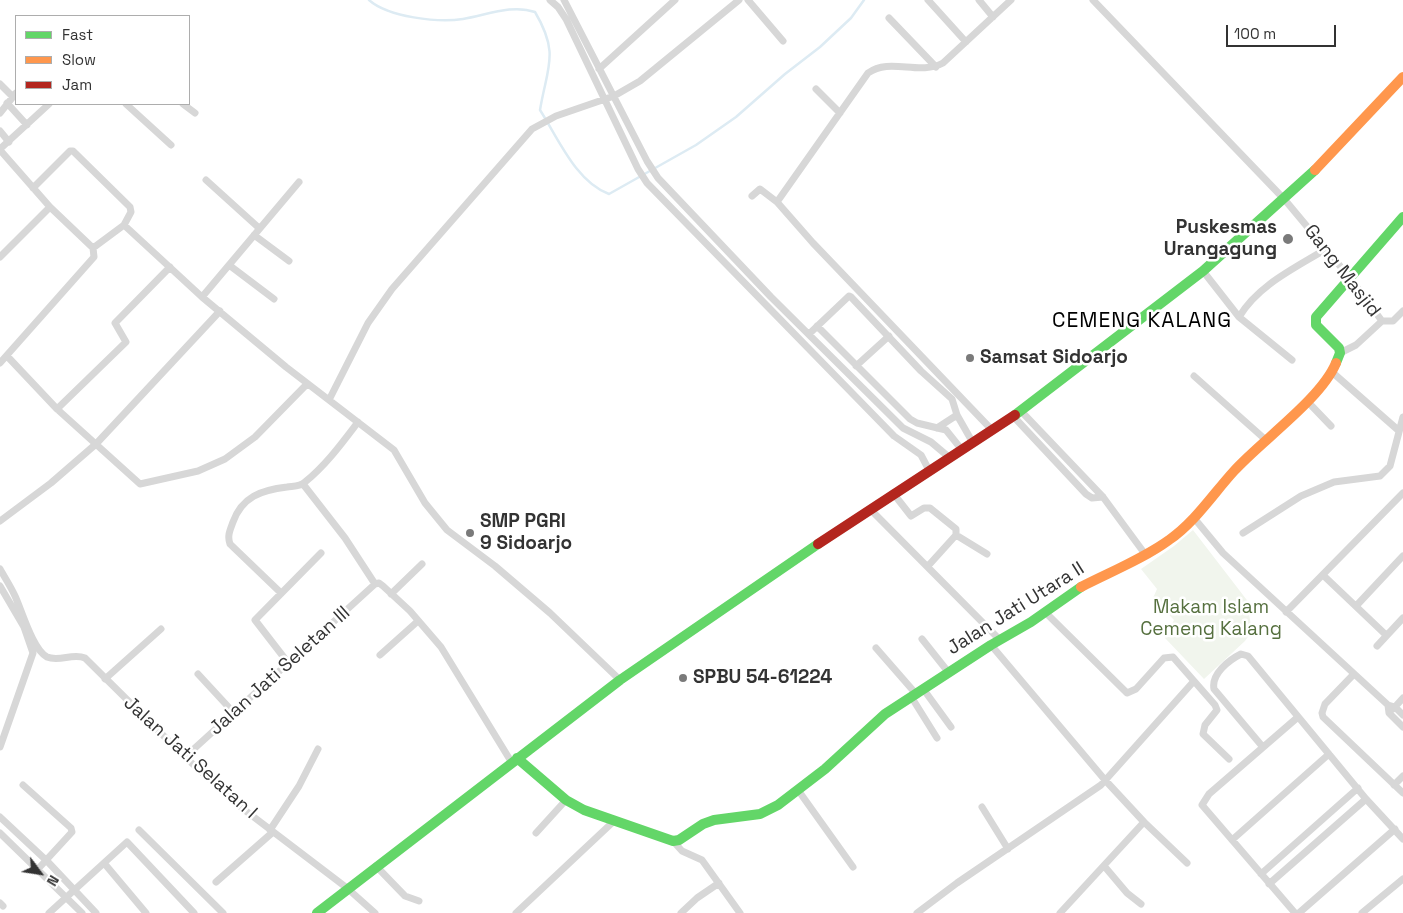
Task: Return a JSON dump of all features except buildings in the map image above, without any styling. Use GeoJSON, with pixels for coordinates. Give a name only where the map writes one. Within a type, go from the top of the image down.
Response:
{"type":"FeatureCollection","features":[{"type":"Feature","properties":{"kind":"main road"},"geometry":{"type":"LineString","coordinates":[[317,913],[347,888],[620,680],[893,493],[930,472],[992,430],[1204,271],[1285,200],[1403,77]]}},
{"type":"Feature","properties":{"kind":"main road"},"geometry":{"type":"LineString","coordinates":[[1340,353],[1337,346],[1316,325],[1315,321],[1319,313],[1403,218]]}},
{"type":"Feature","properties":{"kind":"main road","name":"Jalan Jati Utara II"},"geometry":{"type":"LineString","coordinates":[[673,841],[679,840],[703,824],[714,820],[760,814],[778,805],[798,790],[885,714],[996,642],[1020,629],[1073,591],[1167,542],[1194,518],[1235,470],[1307,401],[1332,372],[1340,353]]}},
{"type":"Feature","properties":{"kind":"main road"},"geometry":{"type":"LineString","coordinates":[[514,761],[566,800],[584,810],[673,841]]}},
{"type":"Feature","properties":{"kind":"main road"},"geometry":{"type":"LineString","coordinates":[[311,913],[328,900],[335,899]]}},
{"type":"Feature","properties":{"kind":"street"},"geometry":{"type":"LineString","coordinates":[[550,0],[558,7],[566,19],[638,169],[647,182],[894,436],[921,454],[930,472]]}},
{"type":"Feature","properties":{"kind":"street"},"geometry":{"type":"LineString","coordinates":[[564,0],[647,161],[658,178],[771,296],[903,428],[932,442],[950,458]]}},
{"type":"Feature","properties":{"kind":"street"},"geometry":{"type":"LineString","coordinates":[[329,400],[368,323],[392,290],[536,125],[614,96],[648,74],[739,0]]}},
{"type":"Feature","properties":{"kind":"street"},"geometry":{"type":"LineString","coordinates":[[748,0],[783,41]]}},
{"type":"Feature","properties":{"kind":"street"},"geometry":{"type":"LineString","coordinates":[[928,0],[966,42]]}},
{"type":"Feature","properties":{"kind":"street"},"geometry":{"type":"LineString","coordinates":[[979,0],[993,17]]}},
{"type":"Feature","properties":{"kind":"street"},"geometry":{"type":"LineString","coordinates":[[777,202],[863,78],[875,68],[888,66],[923,69],[936,67],[1012,0]]}},
{"type":"Feature","properties":{"kind":"street","name":"Gang Masjid"},"geometry":{"type":"LineString","coordinates":[[1093,0],[1285,200],[1350,278],[1382,321],[1393,321],[1403,311]]}},
{"type":"Feature","properties":{"kind":"street"},"geometry":{"type":"LineString","coordinates":[[599,69],[671,1]]}},
{"type":"Feature","properties":{"kind":"street"},"geometry":{"type":"LineString","coordinates":[[889,18],[936,67]]}},
{"type":"Feature","properties":{"kind":"street"},"geometry":{"type":"LineString","coordinates":[[578,43],[585,39]]}},
{"type":"Feature","properties":{"kind":"street"},"geometry":{"type":"LineString","coordinates":[[587,63],[594,59]]}},
{"type":"Feature","properties":{"kind":"street"},"geometry":{"type":"LineString","coordinates":[[0,84],[14,95],[0,113]]}},
{"type":"Feature","properties":{"kind":"street"},"geometry":{"type":"LineString","coordinates":[[816,89],[840,113]]}},
{"type":"Feature","properties":{"kind":"street"},"geometry":{"type":"LineString","coordinates":[[8,104],[27,125]]}},
{"type":"Feature","properties":{"kind":"street"},"geometry":{"type":"LineString","coordinates":[[0,363],[94,257],[93,248],[50,207],[0,150],[48,105]]}},
{"type":"Feature","properties":{"kind":"street"},"geometry":{"type":"LineString","coordinates":[[127,105],[171,144]]}},
{"type":"Feature","properties":{"kind":"street"},"geometry":{"type":"LineString","coordinates":[[184,105],[195,113]]}},
{"type":"Feature","properties":{"kind":"street"},"geometry":{"type":"LineString","coordinates":[[0,131],[9,142]]}},
{"type":"Feature","properties":{"kind":"street"},"geometry":{"type":"LineString","coordinates":[[33,188],[70,152],[74,151],[130,207],[131,212],[124,225],[93,248]]}},
{"type":"Feature","properties":{"kind":"street"},"geometry":{"type":"LineString","coordinates":[[206,180],[259,228]]}},
{"type":"Feature","properties":{"kind":"street"},"geometry":{"type":"LineString","coordinates":[[202,297],[299,182]]}},
{"type":"Feature","properties":{"kind":"street"},"geometry":{"type":"LineString","coordinates":[[752,196],[760,189],[777,202],[813,243],[992,430]]}},
{"type":"Feature","properties":{"kind":"street"},"geometry":{"type":"LineString","coordinates":[[672,209],[680,201]]}},
{"type":"Feature","properties":{"kind":"street"},"geometry":{"type":"LineString","coordinates":[[0,258],[50,207]]}},
{"type":"Feature","properties":{"kind":"street"},"geometry":{"type":"LineString","coordinates":[[124,225],[202,297],[307,384],[394,450],[425,503],[447,530],[496,566],[550,613],[620,680]]}},
{"type":"Feature","properties":{"kind":"street"},"geometry":{"type":"LineString","coordinates":[[254,235],[289,261]]}},
{"type":"Feature","properties":{"kind":"street"},"geometry":{"type":"LineString","coordinates":[[1239,317],[1248,303],[1259,292],[1326,249]]}},
{"type":"Feature","properties":{"kind":"street"},"geometry":{"type":"LineString","coordinates":[[229,265],[274,299]]}},
{"type":"Feature","properties":{"kind":"street"},"geometry":{"type":"LineString","coordinates":[[57,409],[126,342],[115,323],[170,268]]}},
{"type":"Feature","properties":{"kind":"street"},"geometry":{"type":"LineString","coordinates":[[1204,271],[1239,317],[1292,360]]}},
{"type":"Feature","properties":{"kind":"street"},"geometry":{"type":"LineString","coordinates":[[764,303],[771,296]]}},
{"type":"Feature","properties":{"kind":"street"},"geometry":{"type":"LineString","coordinates":[[806,346],[817,326],[849,296],[855,299],[921,371],[952,399],[957,415],[973,443]]}},
{"type":"Feature","properties":{"kind":"street"},"geometry":{"type":"LineString","coordinates":[[0,521],[51,483],[96,444],[220,311]]}},
{"type":"Feature","properties":{"kind":"street"},"geometry":{"type":"LineString","coordinates":[[1340,353],[1356,345],[1382,321]]}},
{"type":"Feature","properties":{"kind":"street"},"geometry":{"type":"LineString","coordinates":[[817,326],[910,419],[948,432],[962,450]]}},
{"type":"Feature","properties":{"kind":"street"},"geometry":{"type":"LineString","coordinates":[[856,366],[888,336]]}},
{"type":"Feature","properties":{"kind":"street"},"geometry":{"type":"LineString","coordinates":[[8,356],[57,409],[140,484],[198,471],[234,453],[255,437],[307,384]]}},
{"type":"Feature","properties":{"kind":"street"},"geometry":{"type":"LineString","coordinates":[[1332,372],[1398,430]]}},
{"type":"Feature","properties":{"kind":"street"},"geometry":{"type":"LineString","coordinates":[[1194,376],[1267,440]]}},
{"type":"Feature","properties":{"kind":"street"},"geometry":{"type":"LineString","coordinates":[[1307,401],[1332,426]]}},
{"type":"Feature","properties":{"kind":"street"},"geometry":{"type":"LineString","coordinates":[[1016,413],[1103,497],[1145,554]]}},
{"type":"Feature","properties":{"kind":"street"},"geometry":{"type":"LineString","coordinates":[[938,428],[957,415]]}},
{"type":"Feature","properties":{"kind":"street"},"geometry":{"type":"LineString","coordinates":[[1243,533],[1301,496],[1334,482],[1380,476],[1390,466],[1403,417]]}},
{"type":"Feature","properties":{"kind":"street"},"geometry":{"type":"LineString","coordinates":[[280,593],[230,544],[228,537],[237,512],[244,501],[267,491],[303,484],[328,459],[358,422]]}},
{"type":"Feature","properties":{"kind":"street"},"geometry":{"type":"LineString","coordinates":[[303,484],[345,538],[375,584],[378,582],[391,594],[418,620],[441,647],[514,761]]}},
{"type":"Feature","properties":{"kind":"street"},"geometry":{"type":"LineString","coordinates":[[893,493],[910,516],[924,508],[930,508],[956,529],[956,535],[928,566]]}},
{"type":"Feature","properties":{"kind":"street"},"geometry":{"type":"LineString","coordinates":[[1286,612],[1324,576],[1403,493]]}},
{"type":"Feature","properties":{"kind":"street"},"geometry":{"type":"LineString","coordinates":[[870,509],[928,566],[996,642],[1106,780],[1144,822],[1187,863]]}},
{"type":"Feature","properties":{"kind":"street"},"geometry":{"type":"LineString","coordinates":[[1194,518],[1220,551],[1353,675],[1391,708],[1403,715]]}},
{"type":"Feature","properties":{"kind":"street"},"geometry":{"type":"LineString","coordinates":[[956,535],[987,554]]}},
{"type":"Feature","properties":{"kind":"street"},"geometry":{"type":"LineString","coordinates":[[289,664],[254,620],[321,553]]}},
{"type":"Feature","properties":{"kind":"street"},"geometry":{"type":"LineString","coordinates":[[1357,605],[1403,556]]}},
{"type":"Feature","properties":{"kind":"street"},"geometry":{"type":"LineString","coordinates":[[391,594],[422,564]]}},
{"type":"Feature","properties":{"kind":"street","name":"Jalan Jati Selatan I"},"geometry":{"type":"LineString","coordinates":[[0,569],[15,595],[35,642],[41,651],[48,657],[74,655],[85,658],[185,757],[271,831],[347,888],[375,913]]}},
{"type":"Feature","properties":{"kind":"street"},"geometry":{"type":"LineString","coordinates":[[1324,576],[1357,605],[1386,636]]}},
{"type":"Feature","properties":{"kind":"street","name":"Jalan Jati Seletan III"},"geometry":{"type":"LineString","coordinates":[[185,757],[375,584]]}},
{"type":"Feature","properties":{"kind":"street"},"geometry":{"type":"LineString","coordinates":[[0,586],[24,626],[33,653],[0,747]]}},
{"type":"Feature","properties":{"kind":"street"},"geometry":{"type":"LineString","coordinates":[[1045,612],[1123,692],[1130,693],[1164,658],[1170,656],[1217,708],[1203,730],[1203,734],[1229,759]]}},
{"type":"Feature","properties":{"kind":"street"},"geometry":{"type":"LineString","coordinates":[[1377,646],[1403,618]]}},
{"type":"Feature","properties":{"kind":"street"},"geometry":{"type":"LineString","coordinates":[[380,655],[418,620]]}},
{"type":"Feature","properties":{"kind":"street"},"geometry":{"type":"LineString","coordinates":[[105,679],[161,629]]}},
{"type":"Feature","properties":{"kind":"street"},"geometry":{"type":"LineString","coordinates":[[922,638],[949,673]]}},
{"type":"Feature","properties":{"kind":"street"},"geometry":{"type":"LineString","coordinates":[[876,648],[951,727]]}},
{"type":"Feature","properties":{"kind":"street"},"geometry":{"type":"LineString","coordinates":[[1262,746],[1214,689],[1214,678],[1236,657],[1244,654],[1248,656],[1366,799],[1403,839]]}},
{"type":"Feature","properties":{"kind":"street"},"geometry":{"type":"LineString","coordinates":[[198,674],[234,713]]}},
{"type":"Feature","properties":{"kind":"street"},"geometry":{"type":"LineString","coordinates":[[1353,675],[1325,704],[1322,713],[1323,717],[1403,793]]}},
{"type":"Feature","properties":{"kind":"street"},"geometry":{"type":"LineString","coordinates":[[917,913],[1052,820],[1106,780],[1194,681]]}},
{"type":"Feature","properties":{"kind":"street"},"geometry":{"type":"LineString","coordinates":[[918,694],[937,738]]}},
{"type":"Feature","properties":{"kind":"street"},"geometry":{"type":"LineString","coordinates":[[1391,708],[1403,698]]}},
{"type":"Feature","properties":{"kind":"street"},"geometry":{"type":"LineString","coordinates":[[1391,708],[1403,727]]}},
{"type":"Feature","properties":{"kind":"street"},"geometry":{"type":"LineString","coordinates":[[1294,913],[1204,809],[1203,801],[1262,746],[1298,717]]}},
{"type":"Feature","properties":{"kind":"street"},"geometry":{"type":"LineString","coordinates":[[216,882],[271,831],[299,786],[318,749]]}},
{"type":"Feature","properties":{"kind":"street"},"geometry":{"type":"LineString","coordinates":[[1232,840],[1329,754]]}},
{"type":"Feature","properties":{"kind":"street"},"geometry":{"type":"LineString","coordinates":[[1394,785],[1403,776]]}},
{"type":"Feature","properties":{"kind":"street"},"geometry":{"type":"LineString","coordinates":[[23,785],[71,828],[71,834],[38,870]]}},
{"type":"Feature","properties":{"kind":"street"},"geometry":{"type":"LineString","coordinates":[[1261,874],[1358,788]]}},
{"type":"Feature","properties":{"kind":"street"},"geometry":{"type":"LineString","coordinates":[[798,790],[853,868]]}},
{"type":"Feature","properties":{"kind":"street"},"geometry":{"type":"LineString","coordinates":[[1269,884],[1366,799]]}},
{"type":"Feature","properties":{"kind":"street"},"geometry":{"type":"LineString","coordinates":[[536,833],[566,800]]}},
{"type":"Feature","properties":{"kind":"street"},"geometry":{"type":"LineString","coordinates":[[982,807],[1008,849]]}},
{"type":"Feature","properties":{"kind":"street"},"geometry":{"type":"LineString","coordinates":[[0,817],[47,861],[96,913]]}},
{"type":"Feature","properties":{"kind":"street"},"geometry":{"type":"LineString","coordinates":[[516,913],[614,821]]}},
{"type":"Feature","properties":{"kind":"street"},"geometry":{"type":"LineString","coordinates":[[1060,913],[1105,867],[1144,822]]}},
{"type":"Feature","properties":{"kind":"street"},"geometry":{"type":"LineString","coordinates":[[1299,913],[1395,829]]}},
{"type":"Feature","properties":{"kind":"street"},"geometry":{"type":"LineString","coordinates":[[139,830],[222,913]]}},
{"type":"Feature","properties":{"kind":"street"},"geometry":{"type":"LineString","coordinates":[[0,833],[82,913]]}},
{"type":"Feature","properties":{"kind":"street"},"geometry":{"type":"LineString","coordinates":[[673,841],[682,851],[702,860],[740,913]]}},
{"type":"Feature","properties":{"kind":"street"},"geometry":{"type":"LineString","coordinates":[[49,913],[127,842],[194,913]]}},
{"type":"Feature","properties":{"kind":"street"},"geometry":{"type":"LineString","coordinates":[[104,863],[146,913]]}},
{"type":"Feature","properties":{"kind":"street"},"geometry":{"type":"LineString","coordinates":[[376,866],[405,896],[419,901]]}},
{"type":"Feature","properties":{"kind":"street"},"geometry":{"type":"LineString","coordinates":[[1105,867],[1127,894],[1141,904]]}},
{"type":"Feature","properties":{"kind":"street"},"geometry":{"type":"LineString","coordinates":[[1362,913],[1403,879]]}},
{"type":"Feature","properties":{"kind":"street"},"geometry":{"type":"LineString","coordinates":[[681,913],[698,898],[719,884]]}},
{"type":"Feature","properties":{"kind":"green space","name":"Makam Islam Cemeng Kalang"},"geometry":{"type":"Polygon","coordinates":[[[1193,530],[1253,608],[1249,614],[1252,631],[1245,641],[1204,679],[1165,638],[1174,620],[1153,598],[1157,589],[1141,569],[1193,530]]]}},
{"type":"Feature","properties":{"kind":"waterway"},"geometry":{"type":"LineString","coordinates":[[369,0],[377,6],[400,15],[440,20],[463,19],[517,9],[535,12],[547,39],[550,61],[540,110],[577,170],[597,188],[609,194],[696,145],[736,117],[785,74],[820,47],[851,18],[864,0]]}},
{"type":"Feature","properties":{"kind":"traffic: fast"},"geometry":{"type":"LineString","coordinates":[[1015,415],[1203,271],[1315,170]]}},
{"type":"Feature","properties":{"kind":"traffic: fast"},"geometry":{"type":"LineString","coordinates":[[1336,363],[1340,353],[1339,348],[1316,325],[1316,317],[1403,217]]}},
{"type":"Feature","properties":{"kind":"traffic: fast"},"geometry":{"type":"LineString","coordinates":[[317,913],[620,680],[818,544]]}},
{"type":"Feature","properties":{"kind":"traffic: fast"},"geometry":{"type":"LineString","coordinates":[[517,758],[566,800],[584,810],[673,841],[679,840],[703,824],[714,820],[760,814],[778,805],[825,769],[885,714],[991,645],[1031,622],[1081,587]]}},
{"type":"Feature","properties":{"kind":"traffic: slow"},"geometry":{"type":"LineString","coordinates":[[1315,170],[1403,77]]}},
{"type":"Feature","properties":{"kind":"traffic: slow"},"geometry":{"type":"LineString","coordinates":[[1081,587],[1159,547],[1178,533],[1246,459],[1318,391],[1336,363]]}},
{"type":"Feature","properties":{"kind":"traffic: jam"},"geometry":{"type":"LineString","coordinates":[[818,544],[1015,415]]}},
{"type":"Feature","properties":{"kind":"place","name":"Puskesmas Urangagung"},"geometry":{"type":"Point","coordinates":[1288,239]}},
{"type":"Feature","properties":{"kind":"place","name":"Samsat Sidoarjo"},"geometry":{"type":"Point","coordinates":[970,358]}},
{"type":"Feature","properties":{"kind":"place","name":"SMP PGRI 9 Sidoarjo"},"geometry":{"type":"Point","coordinates":[470,533]}},
{"type":"Feature","properties":{"kind":"place","name":"SPBU 54-61224"},"geometry":{"type":"Point","coordinates":[683,678]}},
{"type":"Feature","properties":{"kind":"district","name":"CEMENG KALANG"},"geometry":{"type":"Point","coordinates":[1142,321]}}]}
